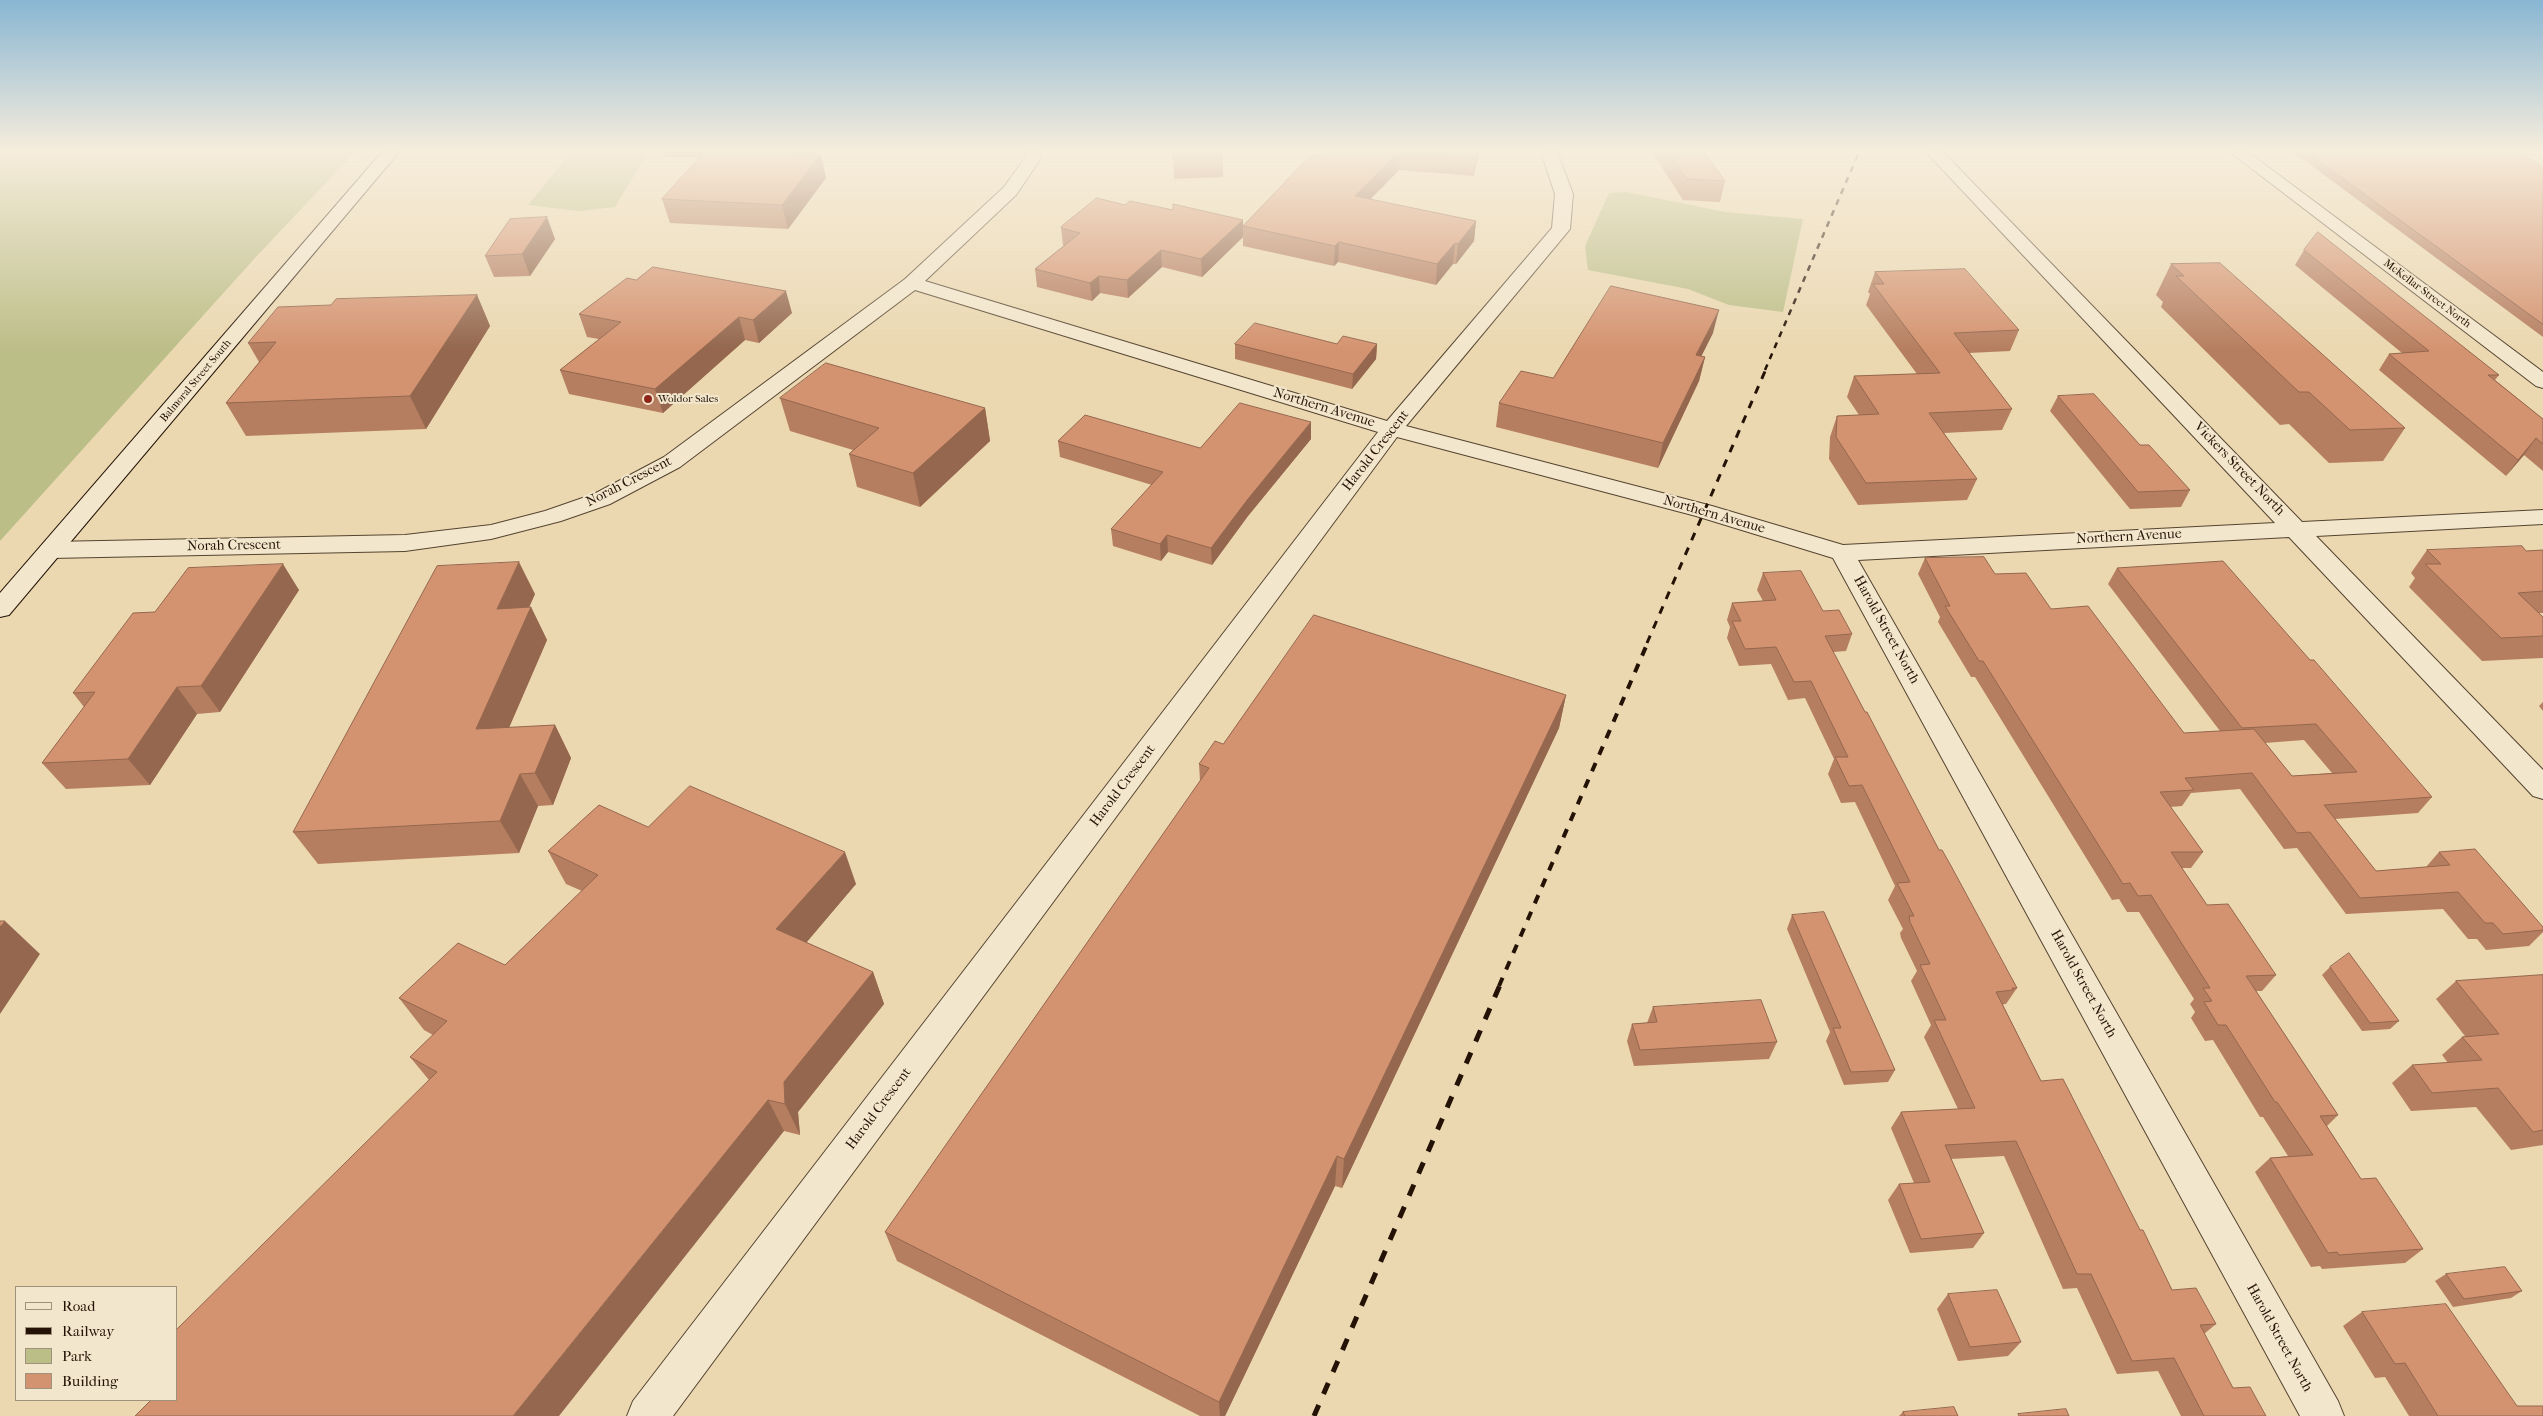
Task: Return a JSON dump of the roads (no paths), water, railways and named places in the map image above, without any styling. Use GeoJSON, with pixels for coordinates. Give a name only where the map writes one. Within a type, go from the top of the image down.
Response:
{"type":"FeatureCollection","features":[{"type":"Feature","properties":{"kind":"street","name":"Balmoral Street South"},"geometry":{"type":"LineString","coordinates":[[0,609],[335,218]]}},
{"type":"Feature","properties":{"kind":"street","name":"Norah Crescent"},"geometry":{"type":"LineString","coordinates":[[51,550],[405,542],[491,532],[553,516],[602,499],[672,462],[912,283],[981,218]]}},
{"type":"Feature","properties":{"kind":"street","name":"Harold Crescent"},"geometry":{"type":"LineString","coordinates":[[648,1416],[1392,429],[1561,229],[1562,218]]}},
{"type":"Feature","properties":{"kind":"street","name":"Vickers Street North"},"geometry":{"type":"LineString","coordinates":[[1998,218],[2543,788]]}},
{"type":"Feature","properties":{"kind":"street","name":"McKellar Street North"},"geometry":{"type":"LineString","coordinates":[[2326,218],[2543,382]]}},
{"type":"Feature","properties":{"kind":"street","name":"Northern Avenue"},"geometry":{"type":"LineString","coordinates":[[912,283],[1392,429],[1704,511],[1842,552],[2543,517]]}},
{"type":"Feature","properties":{"kind":"street","name":"Harold Street North"},"geometry":{"type":"LineString","coordinates":[[1842,552],[2323,1416]]}},
{"type":"Feature","properties":{"kind":"railway"},"geometry":{"type":"LineString","coordinates":[[1765,370],[1831,218]]}},
{"type":"Feature","properties":{"kind":"railway"},"geometry":{"type":"LineString","coordinates":[[1647,643],[1766,369]]}},
{"type":"Feature","properties":{"kind":"railway"},"geometry":{"type":"LineString","coordinates":[[1499,986],[1648,642]]}},
{"type":"Feature","properties":{"kind":"railway"},"geometry":{"type":"LineString","coordinates":[[1314,1416],[1500,985]]}},
{"type":"Feature","properties":{"kind":"place","name":"Woldor Sales"},"geometry":{"type":"Point","coordinates":[648,399]}}]}
